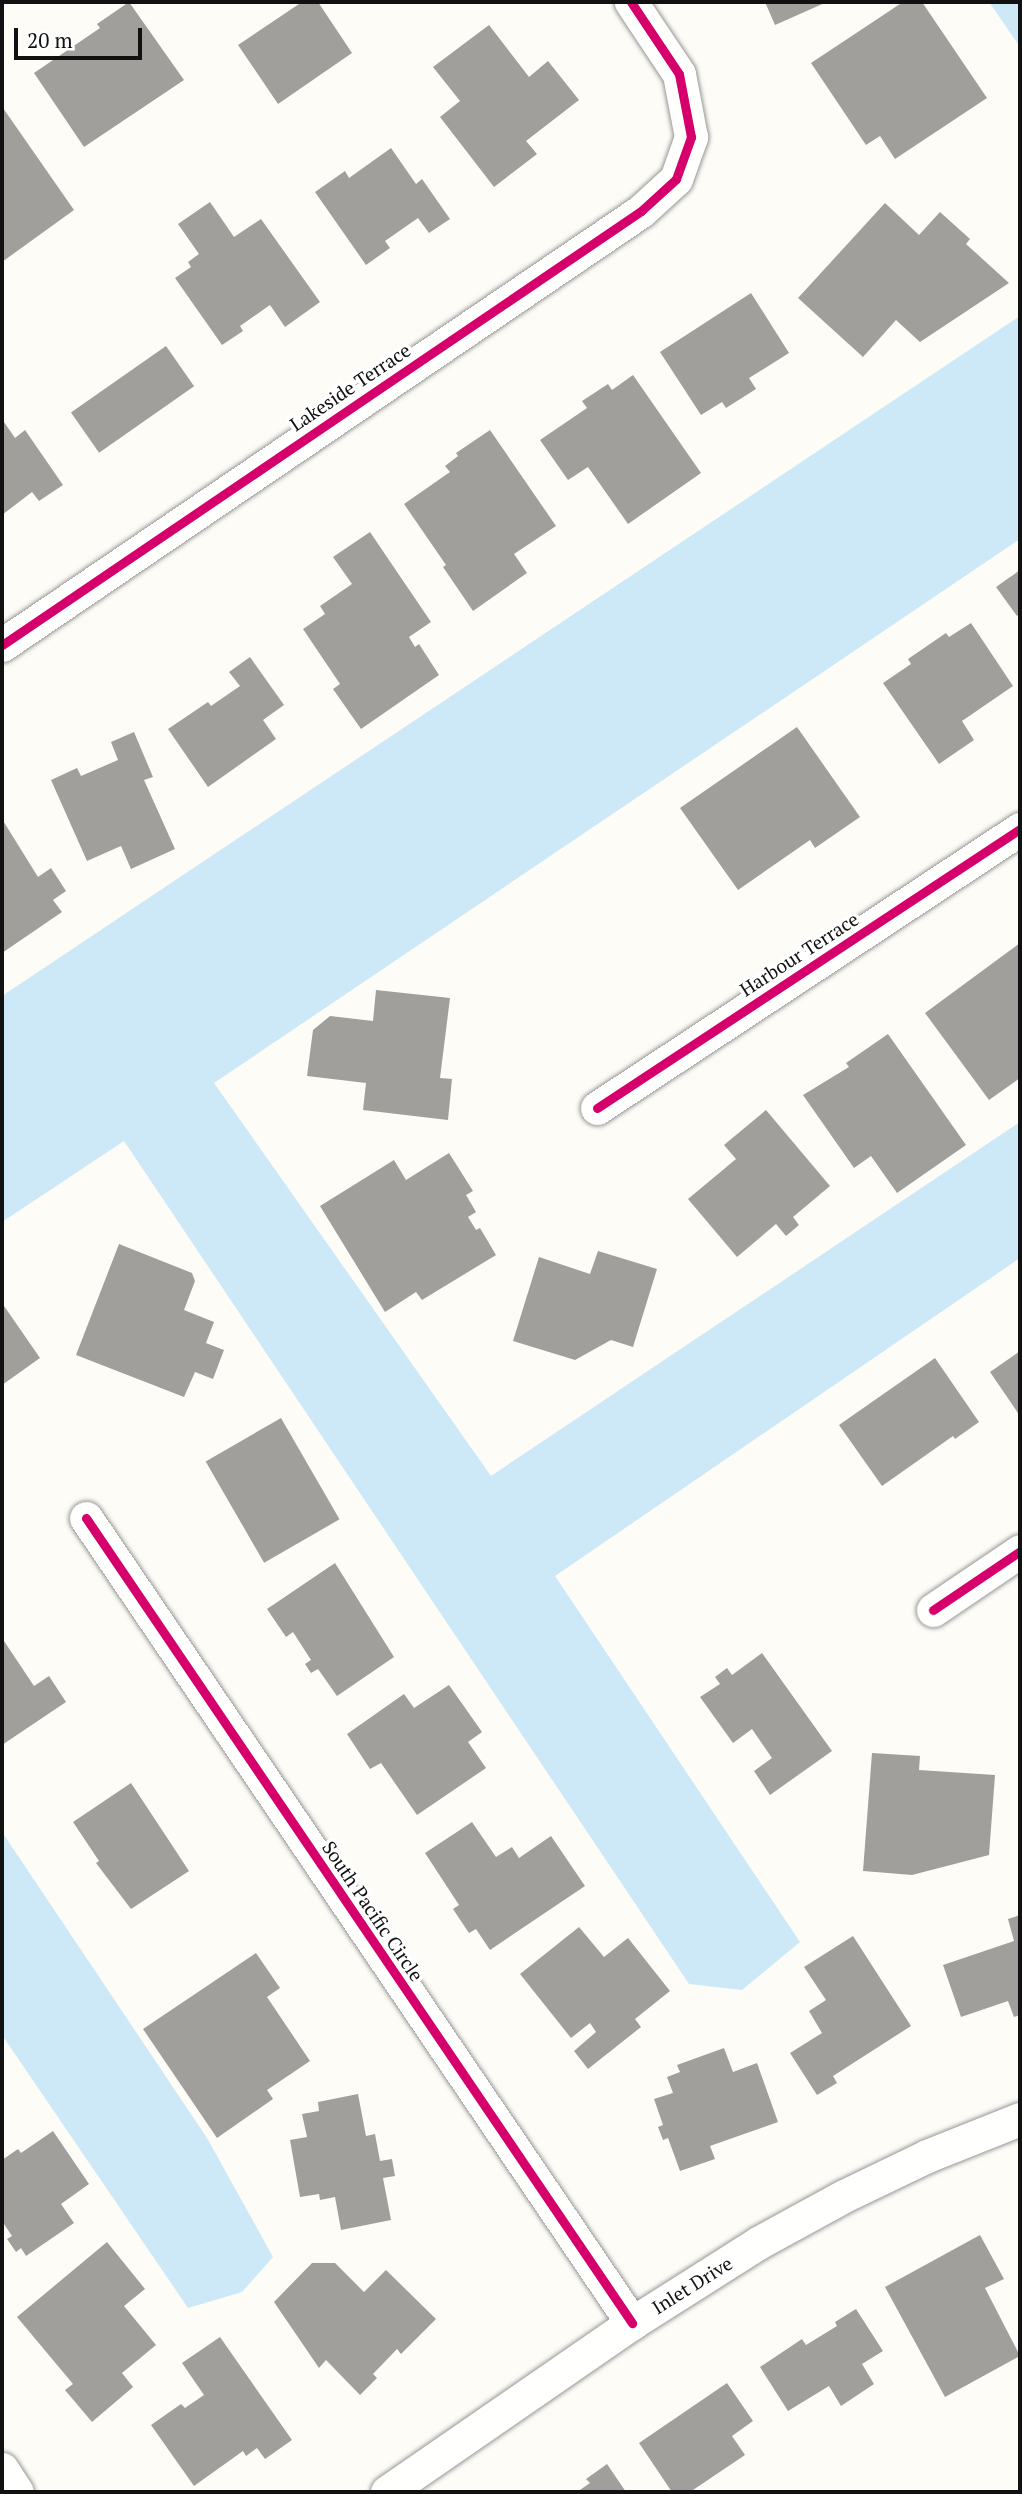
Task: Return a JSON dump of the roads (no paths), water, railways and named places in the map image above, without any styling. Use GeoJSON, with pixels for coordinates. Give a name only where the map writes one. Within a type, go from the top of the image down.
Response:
{"type":"FeatureCollection","features":[{"type":"Feature","properties":{"kind":"street","name":"Lakeside Terrace"},"geometry":{"type":"LineString","coordinates":[[2,645],[641,211],[676,179],[691,137],[679,74],[631,2]]}},
{"type":"Feature","properties":{"kind":"street","name":"Harbour Terrace"},"geometry":{"type":"LineString","coordinates":[[597,1108],[1020,829]]}},
{"type":"Feature","properties":{"kind":"street","name":"South Pacific Circle"},"geometry":{"type":"LineString","coordinates":[[86,1518],[632,2323]]}},
{"type":"Feature","properties":{"kind":"street"},"geometry":{"type":"LineString","coordinates":[[933,1610],[1020,1551]]}},
{"type":"Feature","properties":{"kind":"street","name":"Inlet Drive"},"geometry":{"type":"LineString","coordinates":[[387,2492],[632,2323],[758,2243],[844,2196],[927,2156],[1020,2119]]}},
{"type":"Feature","properties":{"kind":"street"},"geometry":{"type":"LineString","coordinates":[[2,2469],[18,2492]]}},
{"type":"Feature","properties":{"kind":"water"},"geometry":{"type":"Polygon","coordinates":[[[989,2],[1020,2],[1020,47],[989,2]]]}},
{"type":"Feature","properties":{"kind":"water"},"geometry":{"type":"Polygon","coordinates":[[[1020,316],[1020,539],[214,1083],[491,1476],[1020,1122],[1020,1258],[555,1576],[800,1942],[742,1990],[689,1984],[124,1141],[2,1222],[2,996],[1020,316]]]}},
{"type":"Feature","properties":{"kind":"water"},"geometry":{"type":"Polygon","coordinates":[[[2,1832],[207,2138],[273,2257],[242,2292],[188,2308],[2,2035],[2,1832]]]}}]}
